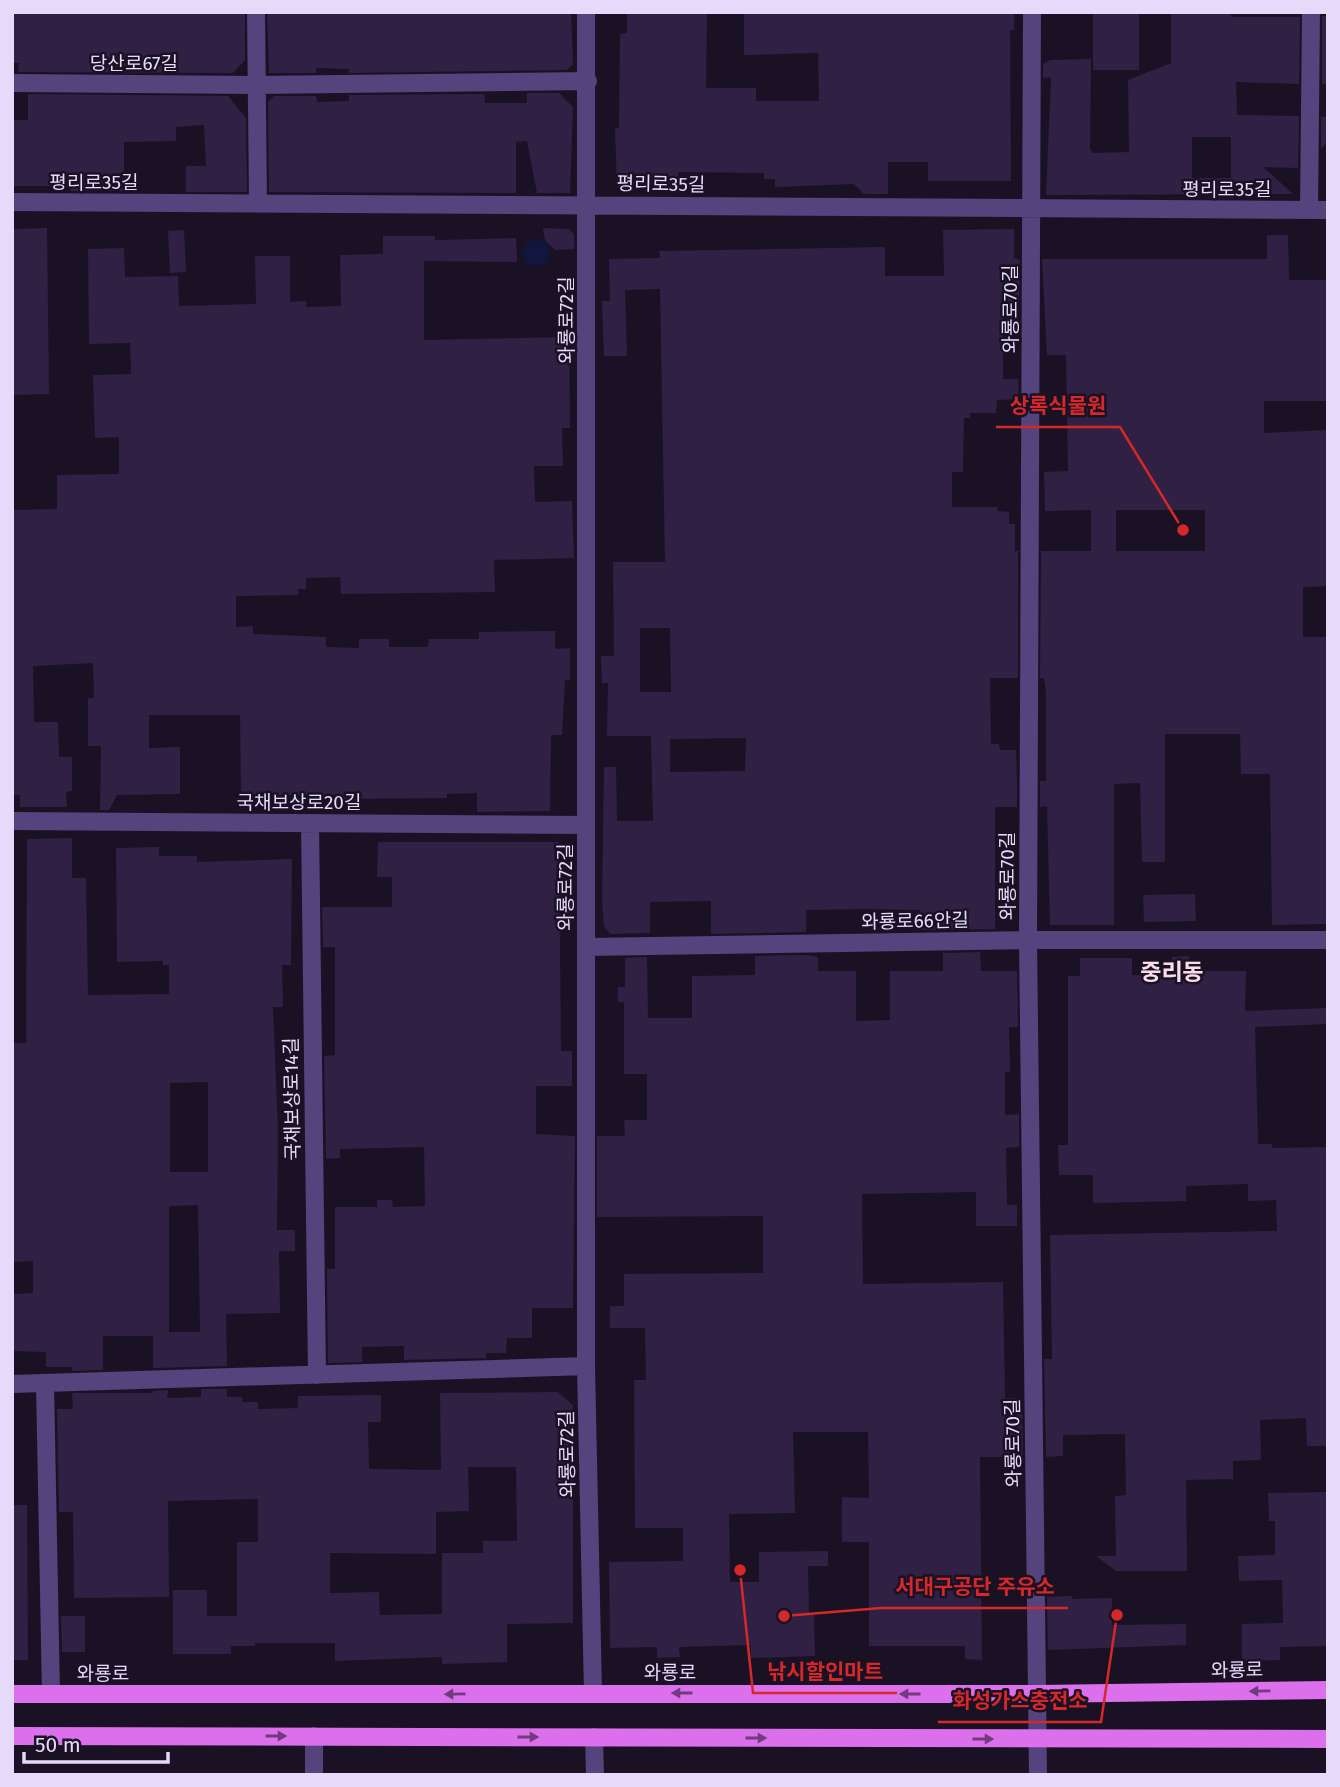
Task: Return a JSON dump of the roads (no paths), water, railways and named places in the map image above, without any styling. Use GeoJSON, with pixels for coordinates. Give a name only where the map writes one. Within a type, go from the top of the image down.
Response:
{"type":"FeatureCollection","features":[{"type":"Feature","properties":{"kind":"main road","name":"와룡로"},"geometry":{"type":"LineString","coordinates":[[12,1694],[1038,1694],[1328,1690]]}},
{"type":"Feature","properties":{"kind":"main road"},"geometry":{"type":"LineString","coordinates":[[12,1735],[1328,1739]]}},
{"type":"Feature","properties":{"kind":"street"},"geometry":{"type":"LineString","coordinates":[[256,12],[258,204]]}},
{"type":"Feature","properties":{"kind":"street","name":"와룡로72길"},"geometry":{"type":"LineString","coordinates":[[586,12],[586,1366],[593,1693]]}},
{"type":"Feature","properties":{"kind":"street","name":"와룡로70길"},"geometry":{"type":"LineString","coordinates":[[1032,12],[1028,940],[1038,1775]]}},
{"type":"Feature","properties":{"kind":"street"},"geometry":{"type":"LineString","coordinates":[[1309,210],[1311,12]]}},
{"type":"Feature","properties":{"kind":"street"},"geometry":{"type":"LineString","coordinates":[[256,85],[588,80]]}},
{"type":"Feature","properties":{"kind":"street","name":"당산로67길"},"geometry":{"type":"LineString","coordinates":[[12,83],[256,85]]}},
{"type":"Feature","properties":{"kind":"street","name":"평리로35길"},"geometry":{"type":"LineString","coordinates":[[12,202],[1328,211]]}},
{"type":"Feature","properties":{"kind":"street","name":"국채보상로20길"},"geometry":{"type":"LineString","coordinates":[[12,821],[586,825]]}},
{"type":"Feature","properties":{"kind":"street","name":"국채보상로14길"},"geometry":{"type":"LineString","coordinates":[[310,823],[317,1375]]}},
{"type":"Feature","properties":{"kind":"street","name":"와룡로66안길"},"geometry":{"type":"LineString","coordinates":[[586,947],[1028,940],[1328,940]]}},
{"type":"Feature","properties":{"kind":"street"},"geometry":{"type":"LineString","coordinates":[[12,1384],[586,1366]]}},
{"type":"Feature","properties":{"kind":"street"},"geometry":{"type":"LineString","coordinates":[[45,1384],[51,1694]]}},
{"type":"Feature","properties":{"kind":"street"},"geometry":{"type":"LineString","coordinates":[[314,1736],[314,1775]]}},
{"type":"Feature","properties":{"kind":"street"},"geometry":{"type":"LineString","coordinates":[[594,1737],[595,1775]]}},
{"type":"Feature","properties":{"kind":"place","name":"상록식물원"},"geometry":{"type":"Point","coordinates":[1183,530]}},
{"type":"Feature","properties":{"kind":"place","name":"낚시할인마트"},"geometry":{"type":"Point","coordinates":[740,1570]}},
{"type":"Feature","properties":{"kind":"place","name":"화성가스충전소"},"geometry":{"type":"Point","coordinates":[1117,1615]}},
{"type":"Feature","properties":{"kind":"place","name":"서대구공단 주유소"},"geometry":{"type":"Point","coordinates":[784,1616]}},
{"type":"Feature","properties":{"kind":"district","name":"중리동"},"geometry":{"type":"Point","coordinates":[1172,972]}}]}
